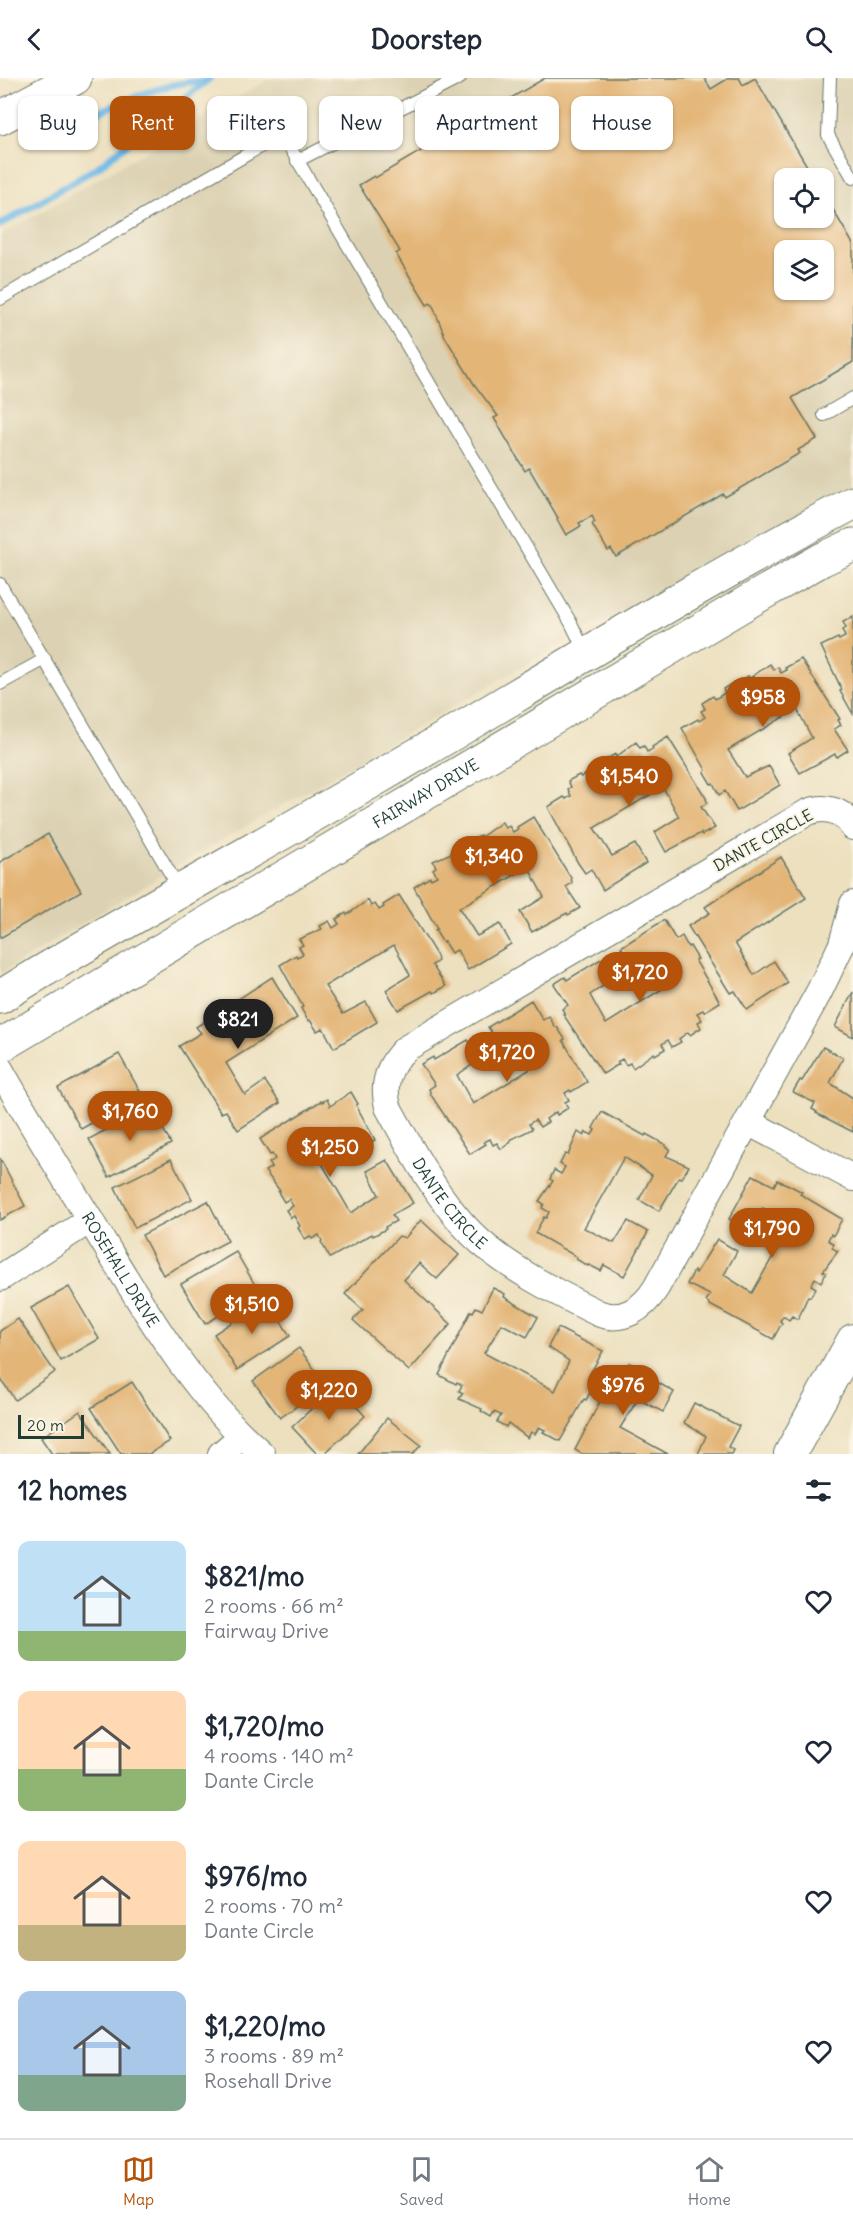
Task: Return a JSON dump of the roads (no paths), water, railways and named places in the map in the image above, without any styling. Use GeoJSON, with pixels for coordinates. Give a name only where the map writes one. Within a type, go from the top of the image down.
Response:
{"type":"FeatureCollection","features":[{"type":"Feature","properties":{"kind":"main road"},"geometry":{"type":"LineString","coordinates":[[0,118],[75,78]]}},
{"type":"Feature","properties":{"kind":"main road"},"geometry":{"type":"LineString","coordinates":[[0,998],[761,552],[853,503]]}},
{"type":"Feature","properties":{"kind":"main road","name":"FAIRWAY DRIVE"},"geometry":{"type":"LineString","coordinates":[[0,1046],[741,606],[821,560],[853,545]]}},
{"type":"Feature","properties":{"kind":"main road"},"geometry":{"type":"LineString","coordinates":[[331,849],[398,788],[568,683],[586,654]]}},
{"type":"Feature","properties":{"kind":"street","name":"DANTE CIRCLE"},"geometry":{"type":"LineString","coordinates":[[853,827],[846,817],[832,810],[820,809],[808,812],[405,1049],[392,1065],[385,1082],[388,1107],[446,1203],[491,1251],[513,1266],[603,1315],[627,1315],[651,1297],[748,1122],[831,970],[842,944],[853,904]]}},
{"type":"Feature","properties":{"kind":"street","name":"ROSEHALL DRIVE"},"geometry":{"type":"LineString","coordinates":[[0,1069],[153,1323],[195,1383],[242,1436],[262,1454]]}},
{"type":"Feature","properties":{"kind":"street"},"geometry":{"type":"LineString","coordinates":[[748,1122],[853,1178]]}},
{"type":"Feature","properties":{"kind":"street"},"geometry":{"type":"LineString","coordinates":[[0,1278],[90,1220]]}},
{"type":"Feature","properties":{"kind":"street"},"geometry":{"type":"LineString","coordinates":[[790,1454],[853,1340]]}},
{"type":"Feature","properties":{"kind":"street"},"geometry":{"type":"LineString","coordinates":[[221,1454],[242,1436]]}},
{"type":"Feature","properties":{"kind":"lane"},"geometry":{"type":"LineString","coordinates":[[297,161],[460,78]]}},
{"type":"Feature","properties":{"kind":"lane"},"geometry":{"type":"LineString","coordinates":[[830,78],[828,135],[853,178]]}},
{"type":"Feature","properties":{"kind":"lane"},"geometry":{"type":"LineString","coordinates":[[0,299],[282,134],[571,623],[586,654]]}},
{"type":"Feature","properties":{"kind":"lane"},"geometry":{"type":"LineString","coordinates":[[824,415],[853,398]]}},
{"type":"Feature","properties":{"kind":"lane"},"geometry":{"type":"LineString","coordinates":[[0,584],[181,891]]}},
{"type":"Feature","properties":{"kind":"lane"},"geometry":{"type":"LineString","coordinates":[[0,684],[45,659]]}},
{"type":"Feature","properties":{"kind":"waterway"},"geometry":{"type":"LineString","coordinates":[[0,225],[98,167],[210,78]]}},
{"type":"Feature","properties":{"kind":"waterway"},"geometry":{"type":"LineString","coordinates":[[98,112],[169,86],[188,82],[204,82]]}}]}
